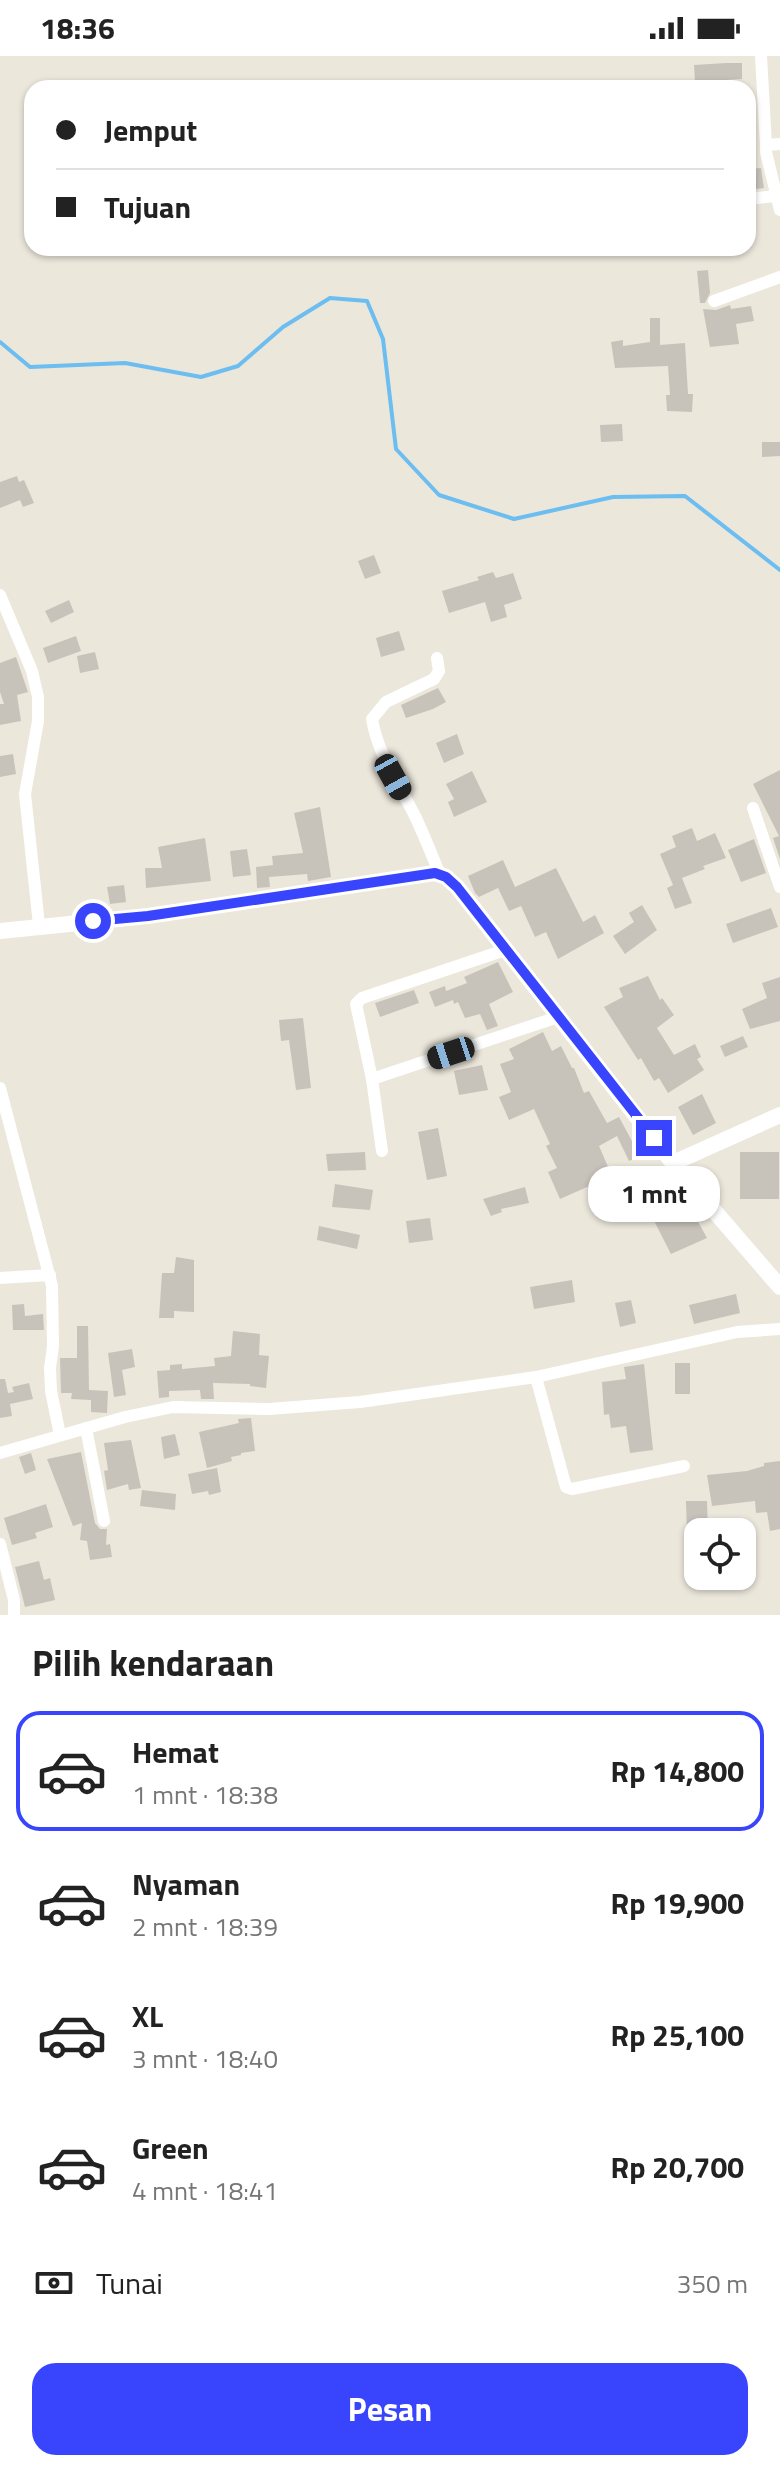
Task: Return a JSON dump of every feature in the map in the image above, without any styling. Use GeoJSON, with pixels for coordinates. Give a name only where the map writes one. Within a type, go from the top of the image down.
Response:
{"type":"FeatureCollection","features":[{"type":"Feature","properties":{"kind":"street"},"geometry":{"type":"LineString","coordinates":[[761,56],[767,164],[780,210]]}},
{"type":"Feature","properties":{"kind":"street"},"geometry":{"type":"LineString","coordinates":[[766,145],[780,144]]}},
{"type":"Feature","properties":{"kind":"street"},"geometry":{"type":"LineString","coordinates":[[756,198],[775,196]]}},
{"type":"Feature","properties":{"kind":"street"},"geometry":{"type":"LineString","coordinates":[[714,301],[780,277]]}},
{"type":"Feature","properties":{"kind":"street"},"geometry":{"type":"LineString","coordinates":[[0,595],[32,671],[38,697],[38,721],[25,794],[39,925]]}},
{"type":"Feature","properties":{"kind":"street"},"geometry":{"type":"LineString","coordinates":[[437,658],[439,671],[434,679],[386,702],[372,719],[375,737],[415,816],[440,875]]}},
{"type":"Feature","properties":{"kind":"street"},"geometry":{"type":"LineString","coordinates":[[753,808],[780,887]]}},
{"type":"Feature","properties":{"kind":"street"},"geometry":{"type":"LineString","coordinates":[[0,931],[148,916],[435,873],[440,875],[457,887],[673,1163],[780,1287]]}},
{"type":"Feature","properties":{"kind":"street"},"geometry":{"type":"LineString","coordinates":[[382,1151],[372,1079],[356,1004],[362,998],[505,950]]}},
{"type":"Feature","properties":{"kind":"street"},"geometry":{"type":"LineString","coordinates":[[372,1079],[558,1017]]}},
{"type":"Feature","properties":{"kind":"street"},"geometry":{"type":"LineString","coordinates":[[0,1088],[9,1114],[38,1240],[50,1275],[54,1315],[51,1391],[60,1435]]}},
{"type":"Feature","properties":{"kind":"street"},"geometry":{"type":"LineString","coordinates":[[673,1163],[780,1115]]}},
{"type":"Feature","properties":{"kind":"street"},"geometry":{"type":"LineString","coordinates":[[0,1278],[50,1275]]}},
{"type":"Feature","properties":{"kind":"street"},"geometry":{"type":"LineString","coordinates":[[0,1453],[173,1407],[269,1409],[329,1404],[536,1377],[737,1332],[780,1329]]}},
{"type":"Feature","properties":{"kind":"street"},"geometry":{"type":"LineString","coordinates":[[536,1377],[566,1487],[572,1489],[684,1466]]}},
{"type":"Feature","properties":{"kind":"street"},"geometry":{"type":"LineString","coordinates":[[86,1428],[104,1521]]}},
{"type":"Feature","properties":{"kind":"street"},"geometry":{"type":"LineString","coordinates":[[0,1544],[14,1600],[14,1615]]}},
{"type":"Feature","properties":{"kind":"building"},"geometry":{"type":"Polygon","coordinates":[[[742,63],[742,79],[695,80],[694,65],[742,63]]]}},
{"type":"Feature","properties":{"kind":"building"},"geometry":{"type":"Polygon","coordinates":[[[756,168],[761,168],[764,188],[756,189],[756,168]]]}},
{"type":"Feature","properties":{"kind":"building"},"geometry":{"type":"Polygon","coordinates":[[[708,270],[710,293],[705,303],[700,303],[697,271],[708,270]]]}},
{"type":"Feature","properties":{"kind":"building"},"geometry":{"type":"Polygon","coordinates":[[[730,305],[731,309],[751,306],[754,321],[736,324],[739,344],[710,347],[703,309],[716,310],[730,305]]]}},
{"type":"Feature","properties":{"kind":"building"},"geometry":{"type":"Polygon","coordinates":[[[650,318],[660,318],[660,345],[685,343],[688,394],[693,394],[692,412],[667,411],[666,395],[670,395],[668,366],[615,368],[611,342],[623,340],[623,346],[650,342],[650,318]]]}},
{"type":"Feature","properties":{"kind":"building"},"geometry":{"type":"Polygon","coordinates":[[[622,424],[623,441],[601,442],[600,425],[622,424]]]}},
{"type":"Feature","properties":{"kind":"building"},"geometry":{"type":"Polygon","coordinates":[[[762,442],[780,442],[780,456],[762,457],[762,442]]]}},
{"type":"Feature","properties":{"kind":"building"},"geometry":{"type":"Polygon","coordinates":[[[17,476],[19,482],[24,480],[34,503],[23,507],[20,500],[0,508],[0,482],[17,476]]]}},
{"type":"Feature","properties":{"kind":"building"},"geometry":{"type":"Polygon","coordinates":[[[374,555],[381,573],[365,579],[358,561],[374,555]]]}},
{"type":"Feature","properties":{"kind":"building"},"geometry":{"type":"Polygon","coordinates":[[[493,572],[496,578],[513,573],[522,599],[504,605],[507,617],[491,622],[485,602],[449,613],[442,591],[479,580],[477,577],[493,572]]]}},
{"type":"Feature","properties":{"kind":"building"},"geometry":{"type":"Polygon","coordinates":[[[69,600],[74,612],[51,623],[45,611],[69,600]]]}},
{"type":"Feature","properties":{"kind":"building"},"geometry":{"type":"Polygon","coordinates":[[[399,631],[405,650],[381,657],[376,638],[399,631]]]}},
{"type":"Feature","properties":{"kind":"building"},"geometry":{"type":"Polygon","coordinates":[[[76,636],[81,651],[48,663],[43,648],[76,636]]]}},
{"type":"Feature","properties":{"kind":"building"},"geometry":{"type":"Polygon","coordinates":[[[95,652],[99,669],[80,673],[77,656],[95,652]]]}},
{"type":"Feature","properties":{"kind":"building"},"geometry":{"type":"Polygon","coordinates":[[[16,657],[28,692],[17,695],[21,721],[0,725],[0,704],[4,704],[0,692],[0,663],[16,657]]]}},
{"type":"Feature","properties":{"kind":"building"},"geometry":{"type":"Polygon","coordinates":[[[438,688],[446,702],[406,718],[401,705],[438,688]]]}},
{"type":"Feature","properties":{"kind":"building"},"geometry":{"type":"Polygon","coordinates":[[[457,734],[464,754],[444,763],[436,743],[457,734]]]}},
{"type":"Feature","properties":{"kind":"building"},"geometry":{"type":"Polygon","coordinates":[[[13,754],[16,774],[0,777],[0,756],[13,754]]]}},
{"type":"Feature","properties":{"kind":"building"},"geometry":{"type":"Polygon","coordinates":[[[780,770],[780,859],[773,838],[779,836],[753,784],[780,770]]]}},
{"type":"Feature","properties":{"kind":"building"},"geometry":{"type":"Polygon","coordinates":[[[472,771],[487,802],[454,817],[448,802],[454,799],[446,784],[472,771]]]}},
{"type":"Feature","properties":{"kind":"building"},"geometry":{"type":"Polygon","coordinates":[[[320,807],[331,877],[308,881],[307,874],[269,877],[270,887],[257,888],[256,867],[273,865],[272,856],[303,853],[294,813],[320,807]]]}},
{"type":"Feature","properties":{"kind":"building"},"geometry":{"type":"Polygon","coordinates":[[[692,828],[697,841],[715,833],[726,858],[682,878],[692,903],[675,909],[667,888],[673,885],[660,854],[676,847],[672,836],[692,828]]]}},
{"type":"Feature","properties":{"kind":"building"},"geometry":{"type":"Polygon","coordinates":[[[205,838],[211,881],[146,888],[145,868],[162,868],[158,847],[205,838]]]}},
{"type":"Feature","properties":{"kind":"building"},"geometry":{"type":"Polygon","coordinates":[[[754,839],[766,873],[741,882],[728,850],[754,839]]]}},
{"type":"Feature","properties":{"kind":"building"},"geometry":{"type":"Polygon","coordinates":[[[247,849],[251,875],[233,877],[230,851],[247,849]]]}},
{"type":"Feature","properties":{"kind":"building"},"geometry":{"type":"Polygon","coordinates":[[[503,860],[515,887],[556,868],[583,922],[595,915],[604,933],[558,959],[546,932],[535,937],[521,906],[509,911],[498,888],[479,897],[475,893],[468,876],[503,860]]]}},
{"type":"Feature","properties":{"kind":"building"},"geometry":{"type":"Polygon","coordinates":[[[124,885],[126,902],[110,904],[107,887],[124,885]]]}},
{"type":"Feature","properties":{"kind":"building"},"geometry":{"type":"Polygon","coordinates":[[[642,905],[657,930],[625,954],[613,936],[634,922],[629,913],[642,905]]]}},
{"type":"Feature","properties":{"kind":"building"},"geometry":{"type":"Polygon","coordinates":[[[771,908],[778,927],[733,943],[726,924],[771,908]]]}},
{"type":"Feature","properties":{"kind":"building"},"geometry":{"type":"Polygon","coordinates":[[[498,962],[513,992],[489,1004],[498,1026],[487,1030],[480,1014],[465,1018],[458,1002],[454,1004],[453,1000],[435,1007],[429,992],[445,986],[446,991],[467,983],[464,977],[498,962]]]}},
{"type":"Feature","properties":{"kind":"building"},"geometry":{"type":"Polygon","coordinates":[[[648,976],[660,1000],[662,998],[674,1015],[657,1028],[674,1055],[695,1044],[701,1057],[697,1059],[704,1070],[668,1093],[659,1078],[654,1081],[641,1058],[638,1060],[604,1007],[623,997],[619,988],[648,976]]]}},
{"type":"Feature","properties":{"kind":"building"},"geometry":{"type":"Polygon","coordinates":[[[780,977],[780,1021],[750,1029],[742,1009],[767,998],[762,983],[780,977]]]}},
{"type":"Feature","properties":{"kind":"building"},"geometry":{"type":"Polygon","coordinates":[[[414,990],[419,1003],[380,1017],[375,1003],[414,990]]]}},
{"type":"Feature","properties":{"kind":"building"},"geometry":{"type":"Polygon","coordinates":[[[303,1018],[311,1088],[296,1090],[289,1040],[281,1041],[279,1020],[303,1018]]]}},
{"type":"Feature","properties":{"kind":"building"},"geometry":{"type":"Polygon","coordinates":[[[543,1032],[552,1051],[561,1046],[584,1093],[589,1091],[607,1123],[619,1117],[640,1156],[629,1161],[617,1136],[599,1146],[612,1176],[560,1199],[548,1172],[557,1168],[534,1109],[509,1120],[499,1097],[511,1092],[500,1064],[514,1059],[509,1049],[543,1032]]]}},
{"type":"Feature","properties":{"kind":"building"},"geometry":{"type":"Polygon","coordinates":[[[743,1036],[748,1047],[725,1057],[720,1046],[743,1036]]]}},
{"type":"Feature","properties":{"kind":"building"},"geometry":{"type":"Polygon","coordinates":[[[482,1065],[488,1090],[459,1095],[454,1071],[482,1065]]]}},
{"type":"Feature","properties":{"kind":"building"},"geometry":{"type":"Polygon","coordinates":[[[702,1094],[716,1123],[693,1135],[678,1107],[702,1094]]]}},
{"type":"Feature","properties":{"kind":"building"},"geometry":{"type":"Polygon","coordinates":[[[438,1128],[447,1176],[427,1180],[418,1132],[438,1128]]]}},
{"type":"Feature","properties":{"kind":"building"},"geometry":{"type":"Polygon","coordinates":[[[365,1152],[366,1170],[328,1171],[326,1154],[365,1152]]]}},
{"type":"Feature","properties":{"kind":"building"},"geometry":{"type":"Polygon","coordinates":[[[740,1152],[779,1152],[779,1199],[740,1199],[740,1152]]]}},
{"type":"Feature","properties":{"kind":"building"},"geometry":{"type":"Polygon","coordinates":[[[335,1184],[373,1190],[370,1210],[332,1207],[335,1184]]]}},
{"type":"Feature","properties":{"kind":"building"},"geometry":{"type":"Polygon","coordinates":[[[525,1187],[529,1203],[501,1209],[502,1212],[491,1216],[483,1199],[525,1187]]]}},
{"type":"Feature","properties":{"kind":"building"},"geometry":{"type":"Polygon","coordinates":[[[679,1187],[707,1238],[671,1254],[645,1203],[679,1187]]]}},
{"type":"Feature","properties":{"kind":"building"},"geometry":{"type":"Polygon","coordinates":[[[430,1218],[433,1240],[409,1243],[406,1221],[430,1218]]]}},
{"type":"Feature","properties":{"kind":"building"},"geometry":{"type":"Polygon","coordinates":[[[319,1226],[360,1235],[357,1249],[317,1240],[319,1226]]]}},
{"type":"Feature","properties":{"kind":"building"},"geometry":{"type":"Polygon","coordinates":[[[176,1257],[194,1260],[194,1312],[174,1311],[174,1318],[159,1318],[162,1273],[174,1273],[176,1257]]]}},
{"type":"Feature","properties":{"kind":"building"},"geometry":{"type":"Polygon","coordinates":[[[572,1280],[575,1302],[534,1309],[530,1287],[572,1280]]]}},
{"type":"Feature","properties":{"kind":"building"},"geometry":{"type":"Polygon","coordinates":[[[736,1294],[740,1313],[694,1324],[689,1305],[736,1294]]]}},
{"type":"Feature","properties":{"kind":"building"},"geometry":{"type":"Polygon","coordinates":[[[631,1300],[636,1323],[620,1327],[615,1303],[631,1300]]]}},
{"type":"Feature","properties":{"kind":"building"},"geometry":{"type":"Polygon","coordinates":[[[24,1304],[25,1316],[43,1314],[44,1330],[13,1330],[12,1305],[24,1304]]]}},
{"type":"Feature","properties":{"kind":"building"},"geometry":{"type":"Polygon","coordinates":[[[77,1326],[88,1326],[89,1390],[108,1391],[107,1413],[91,1412],[91,1400],[71,1399],[72,1393],[61,1393],[60,1358],[77,1358],[77,1326]]]}},
{"type":"Feature","properties":{"kind":"building"},"geometry":{"type":"Polygon","coordinates":[[[233,1331],[260,1334],[259,1355],[269,1356],[266,1388],[250,1384],[213,1383],[214,1399],[201,1399],[200,1390],[169,1391],[169,1397],[159,1398],[157,1371],[170,1370],[170,1365],[182,1364],[182,1369],[215,1366],[214,1358],[231,1356],[233,1331]]]}},
{"type":"Feature","properties":{"kind":"building"},"geometry":{"type":"Polygon","coordinates":[[[132,1349],[135,1367],[122,1370],[126,1395],[114,1397],[108,1353],[132,1349]]]}},
{"type":"Feature","properties":{"kind":"building"},"geometry":{"type":"Polygon","coordinates":[[[675,1363],[690,1363],[690,1394],[675,1394],[675,1363]]]}},
{"type":"Feature","properties":{"kind":"building"},"geometry":{"type":"Polygon","coordinates":[[[644,1364],[653,1450],[630,1453],[626,1426],[611,1428],[609,1414],[604,1415],[602,1382],[626,1379],[624,1367],[644,1364]]]}},
{"type":"Feature","properties":{"kind":"building"},"geometry":{"type":"Polygon","coordinates":[[[0,1379],[5,1379],[8,1393],[14,1392],[12,1387],[29,1383],[33,1399],[10,1404],[12,1416],[0,1418],[0,1379]]]}},
{"type":"Feature","properties":{"kind":"building"},"geometry":{"type":"Polygon","coordinates":[[[251,1418],[255,1451],[241,1453],[231,1457],[232,1461],[207,1468],[199,1432],[239,1423],[238,1419],[251,1418]]]}},
{"type":"Feature","properties":{"kind":"building"},"geometry":{"type":"Polygon","coordinates":[[[175,1434],[180,1455],[164,1459],[161,1437],[175,1434]]]}},
{"type":"Feature","properties":{"kind":"building"},"geometry":{"type":"Polygon","coordinates":[[[131,1440],[141,1488],[129,1490],[128,1484],[107,1490],[104,1443],[131,1440]]]}},
{"type":"Feature","properties":{"kind":"building"},"geometry":{"type":"Polygon","coordinates":[[[81,1452],[95,1523],[100,1529],[107,1529],[106,1545],[110,1544],[112,1557],[90,1560],[87,1541],[80,1540],[82,1523],[73,1526],[47,1459],[81,1452]]]}},
{"type":"Feature","properties":{"kind":"building"},"geometry":{"type":"Polygon","coordinates":[[[31,1453],[36,1470],[25,1474],[19,1457],[31,1453]]]}},
{"type":"Feature","properties":{"kind":"building"},"geometry":{"type":"Polygon","coordinates":[[[780,1461],[780,1529],[770,1531],[767,1512],[756,1513],[755,1501],[712,1506],[707,1475],[747,1471],[764,1466],[764,1463],[780,1461]]]}},
{"type":"Feature","properties":{"kind":"building"},"geometry":{"type":"Polygon","coordinates":[[[217,1468],[221,1492],[192,1494],[188,1474],[217,1468]]]}},
{"type":"Feature","properties":{"kind":"building"},"geometry":{"type":"Polygon","coordinates":[[[142,1490],[176,1494],[175,1510],[140,1506],[142,1490]]]}},
{"type":"Feature","properties":{"kind":"building"},"geometry":{"type":"Polygon","coordinates":[[[686,1501],[707,1501],[708,1518],[687,1518],[686,1501]]]}},
{"type":"Feature","properties":{"kind":"building"},"geometry":{"type":"Polygon","coordinates":[[[46,1504],[53,1527],[35,1533],[37,1538],[12,1545],[4,1518],[46,1504]]]}},
{"type":"Feature","properties":{"kind":"building"},"geometry":{"type":"Polygon","coordinates":[[[39,1561],[44,1580],[50,1578],[55,1600],[25,1607],[15,1567],[39,1561]]]}},
{"type":"Feature","properties":{"kind":"waterway"},"geometry":{"type":"LineString","coordinates":[[0,342],[30,367],[125,363],[201,377],[238,366],[283,327],[330,298],[367,301],[383,339],[396,449],[439,495],[514,519],[613,497],[685,496],[780,570]]}},
{"type":"Feature","properties":{"kind":"route"},"geometry":{"type":"LineString","coordinates":[[93,921],[148,916],[435,873],[446,877],[654,1138]]}}]}
